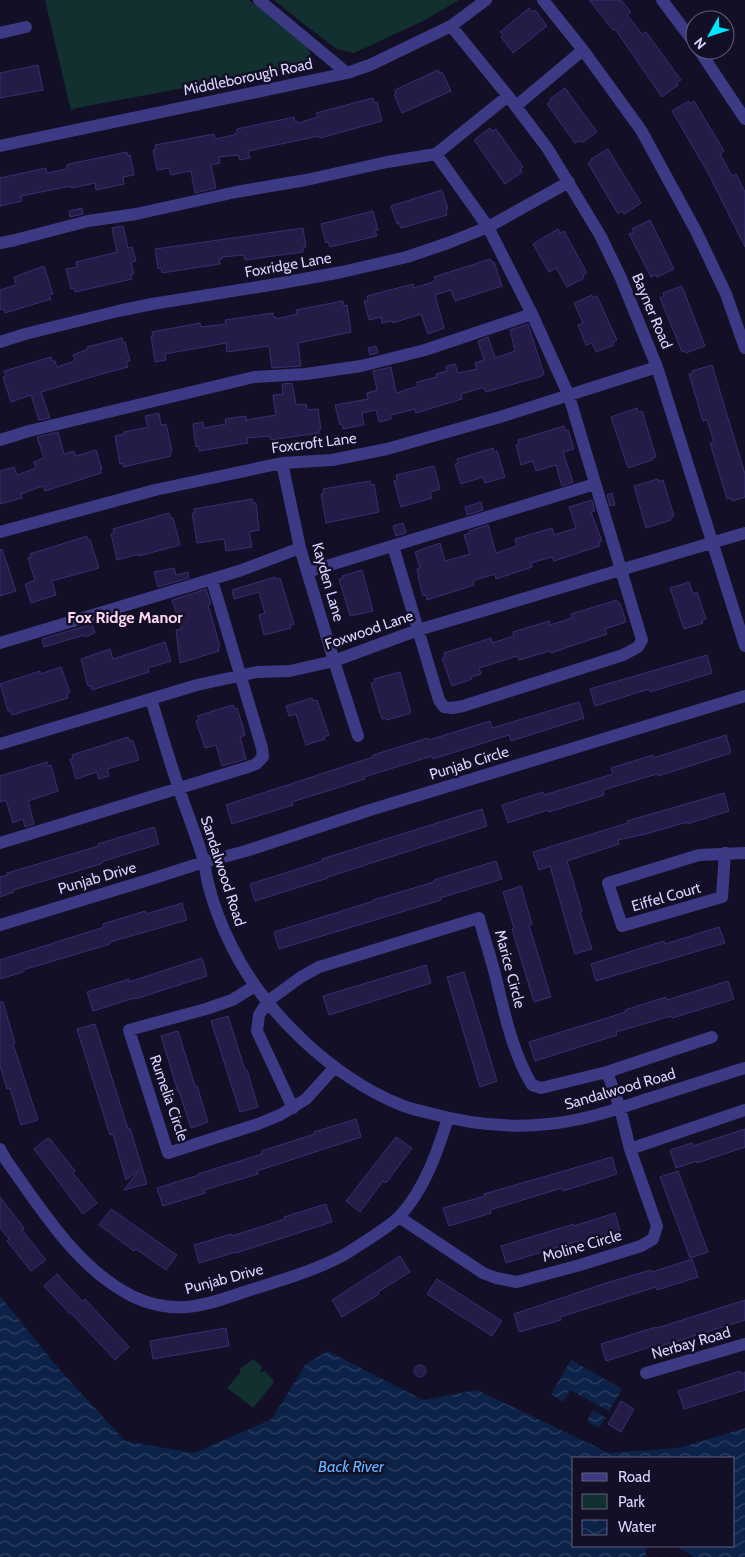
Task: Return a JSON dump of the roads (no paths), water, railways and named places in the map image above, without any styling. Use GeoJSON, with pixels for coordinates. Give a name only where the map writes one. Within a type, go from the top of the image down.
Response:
{"type":"FeatureCollection","features":[{"type":"Feature","properties":{"kind":"street"},"geometry":{"type":"LineString","coordinates":[[259,0],[347,73]]}},
{"type":"Feature","properties":{"kind":"street","name":"Middleborough Road"},"geometry":{"type":"LineString","coordinates":[[0,146],[347,73],[370,65],[451,26],[486,0]]}},
{"type":"Feature","properties":{"kind":"street"},"geometry":{"type":"LineString","coordinates":[[543,0],[583,50],[641,130],[696,231],[726,294],[745,348]]}},
{"type":"Feature","properties":{"kind":"street"},"geometry":{"type":"LineString","coordinates":[[662,0],[685,31]]}},
{"type":"Feature","properties":{"kind":"street","name":"Bayner Road"},"geometry":{"type":"LineString","coordinates":[[451,26],[548,149],[600,235],[620,276],[657,367],[745,646]]}},
{"type":"Feature","properties":{"kind":"street"},"geometry":{"type":"LineString","coordinates":[[0,33],[26,27]]}},
{"type":"Feature","properties":{"kind":"street"},"geometry":{"type":"LineString","coordinates":[[0,243],[88,221],[136,214],[387,162],[436,154],[583,50]]}},
{"type":"Feature","properties":{"kind":"street"},"geometry":{"type":"LineString","coordinates":[[706,60],[745,118]]}},
{"type":"Feature","properties":{"kind":"street"},"geometry":{"type":"LineString","coordinates":[[393,546],[440,700],[444,707],[462,706],[623,655],[638,647],[642,640],[569,396],[532,314],[488,227],[436,154]]}},
{"type":"Feature","properties":{"kind":"street","name":"Foxridge Lane"},"geometry":{"type":"LineString","coordinates":[[0,342],[118,311],[342,272],[407,257],[488,227],[569,182]]}},
{"type":"Feature","properties":{"kind":"street"},"geometry":{"type":"LineString","coordinates":[[0,440],[29,431],[254,377],[306,374],[361,366],[425,350],[532,314]]}},
{"type":"Feature","properties":{"kind":"street","name":"Foxcroft Lane"},"geometry":{"type":"LineString","coordinates":[[0,532],[155,490],[282,463],[332,460],[387,449],[500,417],[657,367]]}},
{"type":"Feature","properties":{"kind":"street","name":"Kayden Lane"},"geometry":{"type":"LineString","coordinates":[[282,463],[300,548],[358,736]]}},
{"type":"Feature","properties":{"kind":"street"},"geometry":{"type":"LineString","coordinates":[[308,572],[596,484]]}},
{"type":"Feature","properties":{"kind":"street","name":"Foxwood Lane"},"geometry":{"type":"LineString","coordinates":[[0,744],[197,685],[257,672],[290,671],[334,661],[418,630],[745,533]]}},
{"type":"Feature","properties":{"kind":"street"},"geometry":{"type":"LineString","coordinates":[[0,643],[212,580],[300,548]]}},
{"type":"Feature","properties":{"kind":"street"},"geometry":{"type":"LineString","coordinates":[[0,843],[256,764],[262,757],[262,748],[212,580]]}},
{"type":"Feature","properties":{"kind":"street","name":"Punjab Circle"},"geometry":{"type":"LineString","coordinates":[[204,862],[745,696]]}},
{"type":"Feature","properties":{"kind":"street","name":"Sandalwood Road"},"geometry":{"type":"LineString","coordinates":[[151,699],[178,788],[204,862],[208,883],[223,927],[241,963],[255,986],[301,1039],[335,1067],[373,1091],[402,1105],[448,1118],[491,1125],[523,1126],[587,1118],[745,1068]]}},
{"type":"Feature","properties":{"kind":"street","name":"Eiffel Court"},"geometry":{"type":"LineString","coordinates":[[725,853],[722,898],[622,926],[608,882],[699,855],[725,853],[745,853]]}},
{"type":"Feature","properties":{"kind":"street","name":"Punjab Drive"},"geometry":{"type":"LineString","coordinates":[[0,924],[204,862]]}},
{"type":"Feature","properties":{"kind":"street","name":"Marice Circle"},"geometry":{"type":"LineString","coordinates":[[268,1001],[301,977],[319,967],[479,918],[510,1034],[532,1085],[541,1088],[607,1072],[712,1037]]}},
{"type":"Feature","properties":{"kind":"street","name":"Rumelia Circle"},"geometry":{"type":"LineString","coordinates":[[255,986],[232,1000],[129,1030],[168,1153],[280,1116],[306,1100],[335,1067]]}},
{"type":"Feature","properties":{"kind":"street"},"geometry":{"type":"LineString","coordinates":[[268,1001],[259,1015],[257,1031],[293,1108]]}},
{"type":"Feature","properties":{"kind":"street"},"geometry":{"type":"LineString","coordinates":[[607,1072],[620,1108]]}},
{"type":"Feature","properties":{"kind":"street","name":"Moline Circle"},"geometry":{"type":"LineString","coordinates":[[399,1217],[483,1273],[496,1278],[517,1282],[641,1246],[653,1239],[657,1226],[630,1149],[620,1108]]}},
{"type":"Feature","properties":{"kind":"street"},"geometry":{"type":"LineString","coordinates":[[630,1149],[745,1110]]}},
{"type":"Feature","properties":{"kind":"street","name":"Punjab Drive"},"geometry":{"type":"LineString","coordinates":[[0,1149],[70,1247],[110,1283],[135,1298],[155,1306],[188,1307],[216,1301],[299,1275],[344,1255],[399,1217],[416,1195],[432,1165],[448,1118]]}},
{"type":"Feature","properties":{"kind":"street","name":"Nerbay Road"},"geometry":{"type":"LineString","coordinates":[[646,1373],[745,1344]]}},
{"type":"Feature","properties":{"kind":"water","name":"Back River"},"geometry":{"type":"Polygon","coordinates":[[[0,1296],[59,1369],[125,1441],[194,1453],[272,1419],[305,1365],[328,1351],[423,1400],[477,1390],[609,1453],[679,1448],[745,1428],[745,1557],[694,1557],[678,1547],[735,1547],[735,1457],[572,1457],[572,1547],[646,1547],[646,1557],[0,1557],[0,1296]]]}},
{"type":"Feature","properties":{"kind":"water"},"geometry":{"type":"Polygon","coordinates":[[[571,1360],[622,1389],[609,1411],[570,1390],[563,1402],[551,1394],[571,1360]]]}},
{"type":"Feature","properties":{"kind":"water"},"geometry":{"type":"Polygon","coordinates":[[[593,1410],[606,1418],[599,1428],[587,1421],[593,1410]]]}},
{"type":"Feature","properties":{"kind":"district","name":"Fox Ridge Manor"},"geometry":{"type":"Point","coordinates":[125,617]}}]}
